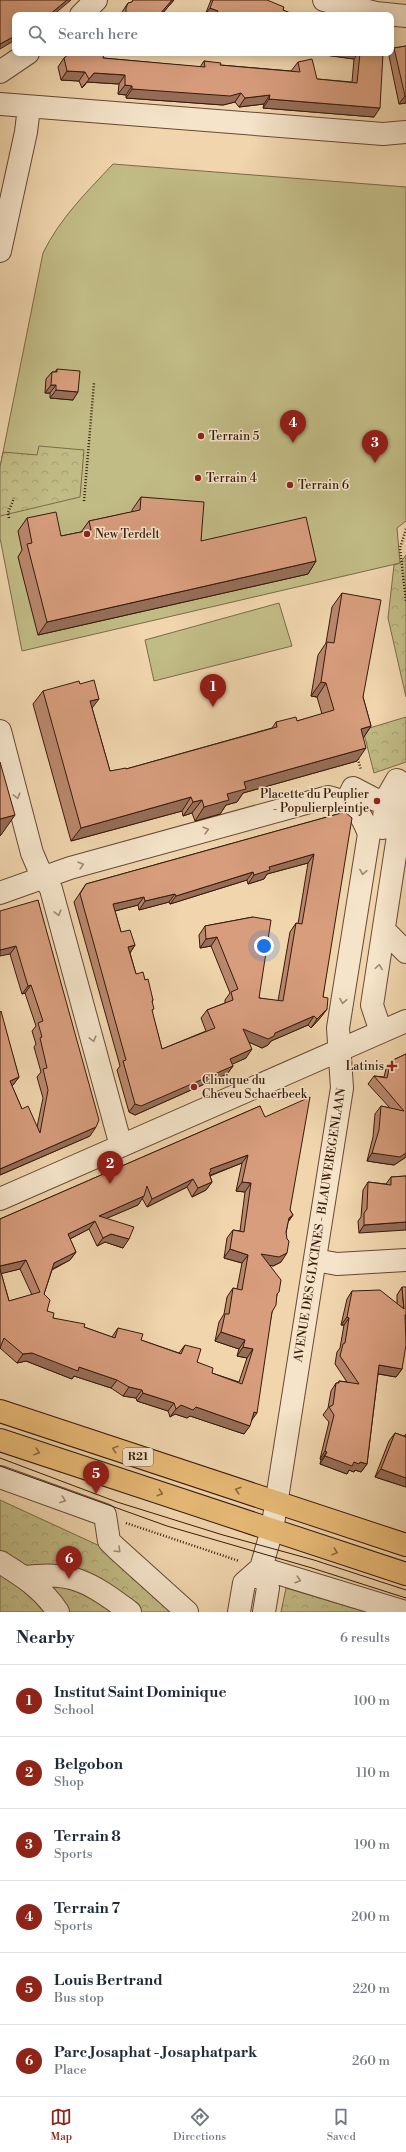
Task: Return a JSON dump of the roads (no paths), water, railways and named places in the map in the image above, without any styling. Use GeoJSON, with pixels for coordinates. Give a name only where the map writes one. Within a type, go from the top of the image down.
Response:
{"type":"FeatureCollection","features":[{"type":"Feature","properties":{"kind":"main road","name":"R21"},"geometry":{"type":"LineString","coordinates":[[0,1411],[406,1545]]}},
{"type":"Feature","properties":{"kind":"main road","name":"R21"},"geometry":{"type":"LineString","coordinates":[[0,1440],[406,1574]]}},
{"type":"Feature","properties":{"kind":"street"},"geometry":{"type":"LineString","coordinates":[[85,12],[96,0]]}},
{"type":"Feature","properties":{"kind":"street"},"geometry":{"type":"LineString","coordinates":[[324,0],[372,12]]}},
{"type":"Feature","properties":{"kind":"street"},"geometry":{"type":"LineString","coordinates":[[394,15],[406,16]]}},
{"type":"Feature","properties":{"kind":"street"},"geometry":{"type":"LineString","coordinates":[[0,72],[24,56]]}},
{"type":"Feature","properties":{"kind":"street"},"geometry":{"type":"LineString","coordinates":[[0,104],[383,134],[406,132]]}},
{"type":"Feature","properties":{"kind":"street"},"geometry":{"type":"LineString","coordinates":[[0,251],[26,132],[29,107]]}},
{"type":"Feature","properties":{"kind":"street"},"geometry":{"type":"LineString","coordinates":[[0,731],[32,853],[51,889],[117,1126],[120,1146]]}},
{"type":"Feature","properties":{"kind":"street"},"geometry":{"type":"LineString","coordinates":[[379,791],[383,832],[385,931],[372,1005],[381,1032]]}},
{"type":"Feature","properties":{"kind":"street"},"geometry":{"type":"LineString","coordinates":[[0,893],[70,868],[328,797],[345,801],[383,832]]}},
{"type":"Feature","properties":{"kind":"street","name":"AVENUE DES GLYCINES - BLAUWEREGENLAAN"},"geometry":{"type":"LineString","coordinates":[[261,1568],[272,1530],[275,1502],[342,1088],[338,1028],[383,832]]}},
{"type":"Feature","properties":{"kind":"street"},"geometry":{"type":"LineString","coordinates":[[385,931],[406,952]]}},
{"type":"Feature","properties":{"kind":"street"},"geometry":{"type":"LineString","coordinates":[[0,1199],[406,1020]]}},
{"type":"Feature","properties":{"kind":"street"},"geometry":{"type":"LineString","coordinates":[[315,1260],[337,1264],[406,1260]]}},
{"type":"Feature","properties":{"kind":"street"},"geometry":{"type":"LineString","coordinates":[[0,1477],[105,1515],[109,1540],[187,1612]]}},
{"type":"Feature","properties":{"kind":"street"},"geometry":{"type":"LineString","coordinates":[[0,1562],[25,1577],[48,1597],[58,1612]]}},
{"type":"Feature","properties":{"kind":"street"},"geometry":{"type":"LineString","coordinates":[[239,1612],[244,1582],[261,1568]]}},
{"type":"Feature","properties":{"kind":"street"},"geometry":{"type":"LineString","coordinates":[[261,1568],[268,1588],[264,1612]]}},
{"type":"Feature","properties":{"kind":"street"},"geometry":{"type":"LineString","coordinates":[[261,1568],[405,1612]]}},
{"type":"Feature","properties":{"kind":"street"},"geometry":{"type":"LineString","coordinates":[[25,1577],[52,1576],[80,1580],[130,1612]]}},
{"type":"Feature","properties":{"kind":"tram line"},"geometry":{"type":"LineString","coordinates":[[0,1458],[117,1502],[223,1535],[314,1560],[406,1590]]}},
{"type":"Feature","properties":{"kind":"tram line"},"geometry":{"type":"LineString","coordinates":[[0,1466],[167,1526],[312,1568],[406,1598]]}},
{"type":"Feature","properties":{"kind":"place","name":"Terrain 5"},"geometry":{"type":"Point","coordinates":[201,436]}},
{"type":"Feature","properties":{"kind":"place","name":"Terrain 7"},"geometry":{"type":"Point","coordinates":[293,443]}},
{"type":"Feature","properties":{"kind":"place","name":"Terrain 8"},"geometry":{"type":"Point","coordinates":[375,463]}},
{"type":"Feature","properties":{"kind":"place","name":"Terrain 4"},"geometry":{"type":"Point","coordinates":[198,478]}},
{"type":"Feature","properties":{"kind":"place","name":"Terrain 6"},"geometry":{"type":"Point","coordinates":[290,485]}},
{"type":"Feature","properties":{"kind":"place","name":"New Terdelt"},"geometry":{"type":"Point","coordinates":[87,534]}},
{"type":"Feature","properties":{"kind":"place","name":"Institut Saint Dominique"},"geometry":{"type":"Point","coordinates":[213,707]}},
{"type":"Feature","properties":{"kind":"place","name":"Placette du Peuplier - Populierpleintje"},"geometry":{"type":"Point","coordinates":[377,801]}},
{"type":"Feature","properties":{"kind":"place","name":"Latinis"},"geometry":{"type":"Point","coordinates":[392,1066]}},
{"type":"Feature","properties":{"kind":"place","name":"Clinique du Cheveu Schaerbeek"},"geometry":{"type":"Point","coordinates":[194,1087]}},
{"type":"Feature","properties":{"kind":"place","name":"Belgobon"},"geometry":{"type":"Point","coordinates":[110,1184]}},
{"type":"Feature","properties":{"kind":"place","name":"Louis Bertrand"},"geometry":{"type":"Point","coordinates":[96,1494]}},
{"type":"Feature","properties":{"kind":"place","name":"Parc Josaphat - Josaphatpark"},"geometry":{"type":"Point","coordinates":[69,1579]}}]}
